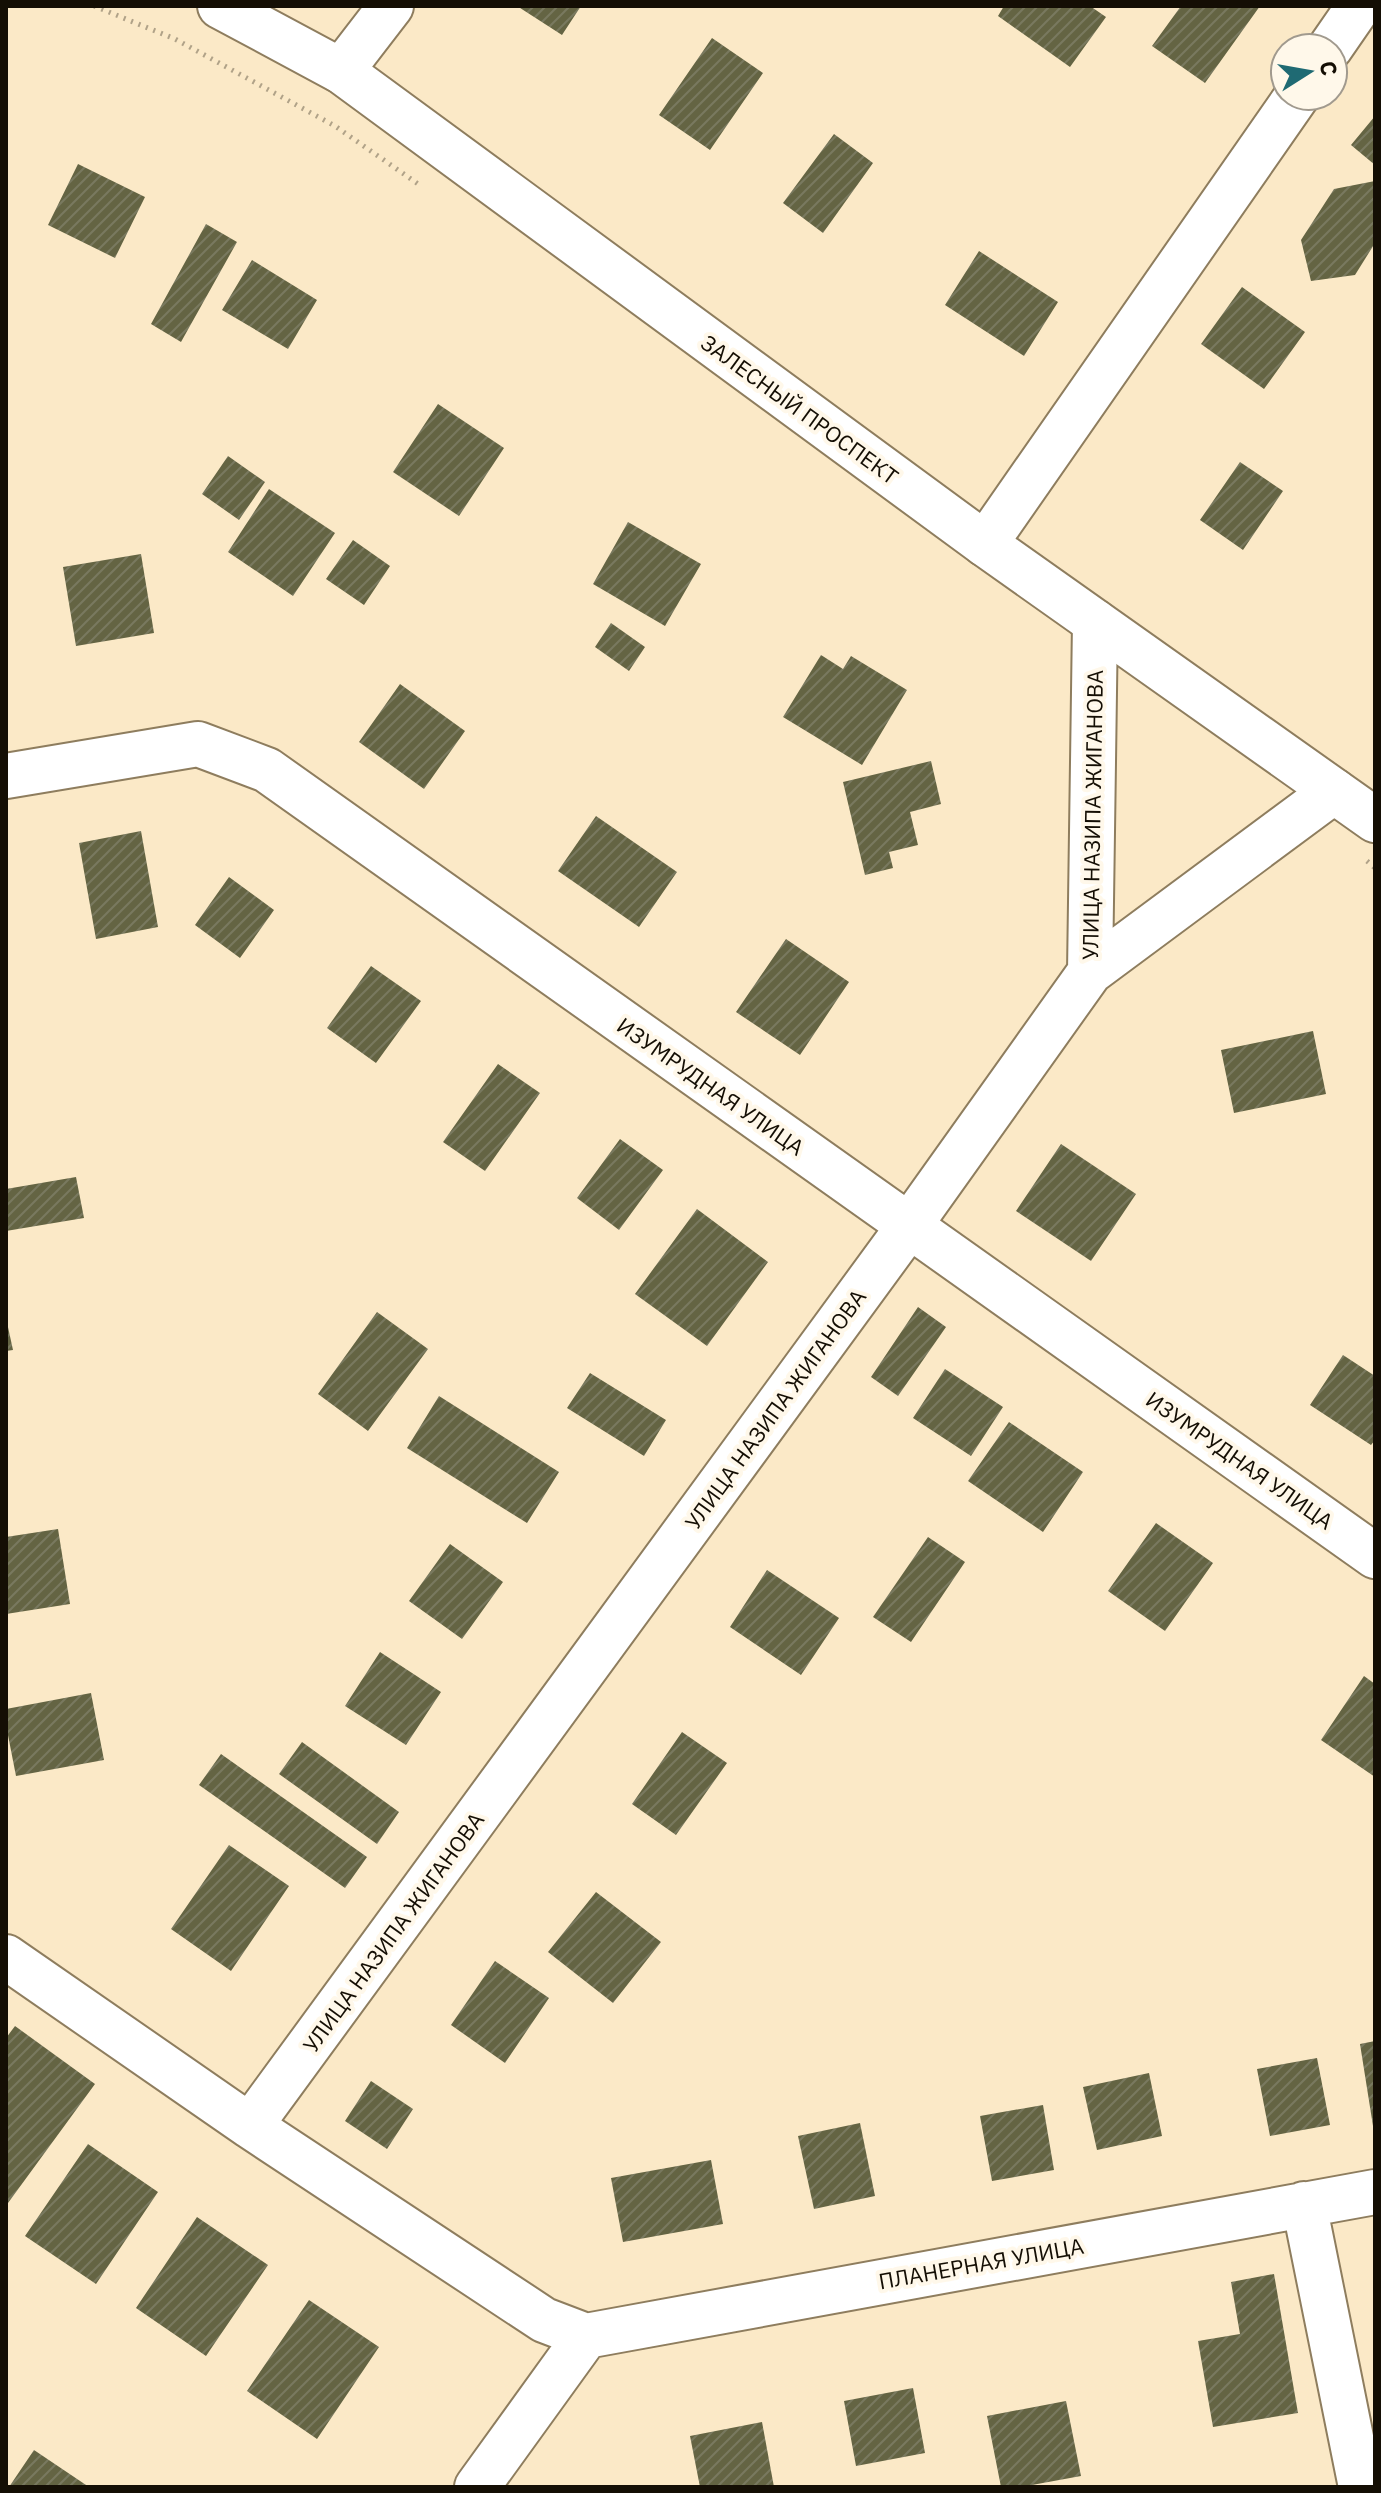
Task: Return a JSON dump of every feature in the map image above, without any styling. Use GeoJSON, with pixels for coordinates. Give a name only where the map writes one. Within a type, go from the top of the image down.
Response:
{"type":"FeatureCollection","features":[{"type":"Feature","properties":{"kind":"street","name":"ЗАЛЕСНЫЙ ПРОСПЕКТ"},"geometry":{"type":"LineString","coordinates":[[220,6],[341,71],[985,544],[1375,820]]}},
{"type":"Feature","properties":{"kind":"street"},"geometry":{"type":"LineString","coordinates":[[341,71],[391,6]]}},
{"type":"Feature","properties":{"kind":"street"},"geometry":{"type":"LineString","coordinates":[[1341,32],[1359,6]]}},
{"type":"Feature","properties":{"kind":"street"},"geometry":{"type":"LineString","coordinates":[[985,544],[1286,112]]}},
{"type":"Feature","properties":{"kind":"street","name":"УЛИЦА НАЗИПА ЖИГАНОВА"},"geometry":{"type":"LineString","coordinates":[[250,2126],[909,1226],[1090,972],[1095,622]]}},
{"type":"Feature","properties":{"kind":"street","name":"ИЗУМРУДНАЯ УЛИЦА"},"geometry":{"type":"LineString","coordinates":[[6,776],[198,744],[267,770],[1375,1556]]}},
{"type":"Feature","properties":{"kind":"street"},"geometry":{"type":"LineString","coordinates":[[1090,972],[1334,791]]}},
{"type":"Feature","properties":{"kind":"street"},"geometry":{"type":"LineString","coordinates":[[6,1957],[250,2126],[544,2320],[586,2336],[477,2487]]}},
{"type":"Feature","properties":{"kind":"street","name":"ПЛАНЕРНАЯ УЛИЦА"},"geometry":{"type":"LineString","coordinates":[[586,2336],[1375,2192]]}},
{"type":"Feature","properties":{"kind":"street"},"geometry":{"type":"LineString","coordinates":[[1304,2204],[1361,2487]]}},
{"type":"Feature","properties":{"kind":"building"},"geometry":{"type":"Polygon","coordinates":[[[517,6],[581,6],[562,35],[517,6]]]}},
{"type":"Feature","properties":{"kind":"building"},"geometry":{"type":"Polygon","coordinates":[[[1004,6],[1090,6],[1106,17],[1070,67],[998,16],[1004,6]]]}},
{"type":"Feature","properties":{"kind":"building"},"geometry":{"type":"Polygon","coordinates":[[[1181,6],[1260,6],[1205,83],[1152,46],[1181,6]]]}},
{"type":"Feature","properties":{"kind":"building"},"geometry":{"type":"Polygon","coordinates":[[[712,38],[763,73],[710,150],[659,115],[712,38]]]}},
{"type":"Feature","properties":{"kind":"building"},"geometry":{"type":"Polygon","coordinates":[[[1375,116],[1375,165],[1351,145],[1375,116]]]}},
{"type":"Feature","properties":{"kind":"building"},"geometry":{"type":"Polygon","coordinates":[[[834,134],[873,163],[823,233],[783,203],[834,134]]]}},
{"type":"Feature","properties":{"kind":"building"},"geometry":{"type":"Polygon","coordinates":[[[78,164],[145,197],[115,258],[48,225],[78,164]]]}},
{"type":"Feature","properties":{"kind":"building"},"geometry":{"type":"Polygon","coordinates":[[[1375,181],[1375,243],[1355,275],[1311,281],[1301,240],[1334,189],[1375,181]]]}},
{"type":"Feature","properties":{"kind":"building"},"geometry":{"type":"Polygon","coordinates":[[[206,224],[237,242],[181,342],[151,324],[206,224]]]}},
{"type":"Feature","properties":{"kind":"building"},"geometry":{"type":"Polygon","coordinates":[[[979,251],[1058,302],[1024,356],[945,305],[979,251]]]}},
{"type":"Feature","properties":{"kind":"building"},"geometry":{"type":"Polygon","coordinates":[[[252,260],[317,300],[288,349],[222,310],[252,260]]]}},
{"type":"Feature","properties":{"kind":"building"},"geometry":{"type":"Polygon","coordinates":[[[1242,287],[1305,332],[1264,389],[1201,344],[1242,287]]]}},
{"type":"Feature","properties":{"kind":"building"},"geometry":{"type":"Polygon","coordinates":[[[438,404],[504,448],[459,516],[393,472],[438,404]]]}},
{"type":"Feature","properties":{"kind":"building"},"geometry":{"type":"Polygon","coordinates":[[[228,456],[265,482],[239,520],[202,494],[228,456]]]}},
{"type":"Feature","properties":{"kind":"building"},"geometry":{"type":"Polygon","coordinates":[[[1240,462],[1283,491],[1243,550],[1200,520],[1240,462]]]}},
{"type":"Feature","properties":{"kind":"building"},"geometry":{"type":"Polygon","coordinates":[[[269,489],[335,533],[293,596],[228,552],[269,489]]]}},
{"type":"Feature","properties":{"kind":"building"},"geometry":{"type":"Polygon","coordinates":[[[628,522],[701,564],[665,626],[593,584],[628,522]]]}},
{"type":"Feature","properties":{"kind":"building"},"geometry":{"type":"Polygon","coordinates":[[[353,540],[390,566],[364,605],[326,579],[353,540]]]}},
{"type":"Feature","properties":{"kind":"building"},"geometry":{"type":"Polygon","coordinates":[[[141,554],[154,633],[76,646],[63,567],[141,554]]]}},
{"type":"Feature","properties":{"kind":"building"},"geometry":{"type":"Polygon","coordinates":[[[611,623],[645,647],[629,671],[595,647],[611,623]]]}},
{"type":"Feature","properties":{"kind":"building"},"geometry":{"type":"Polygon","coordinates":[[[821,655],[843,669],[851,656],[907,690],[862,765],[783,717],[821,655]]]}},
{"type":"Feature","properties":{"kind":"building"},"geometry":{"type":"Polygon","coordinates":[[[400,684],[465,731],[424,789],[359,742],[400,684]]]}},
{"type":"Feature","properties":{"kind":"building"},"geometry":{"type":"Polygon","coordinates":[[[931,761],[941,804],[910,812],[918,845],[889,852],[893,868],[865,875],[843,782],[931,761]]]}},
{"type":"Feature","properties":{"kind":"building"},"geometry":{"type":"Polygon","coordinates":[[[596,816],[677,872],[639,927],[558,871],[596,816]]]}},
{"type":"Feature","properties":{"kind":"building"},"geometry":{"type":"Polygon","coordinates":[[[141,831],[158,927],[96,939],[79,843],[141,831]]]}},
{"type":"Feature","properties":{"kind":"building"},"geometry":{"type":"Polygon","coordinates":[[[229,877],[274,910],[240,958],[195,925],[229,877]]]}},
{"type":"Feature","properties":{"kind":"building"},"geometry":{"type":"Polygon","coordinates":[[[786,939],[849,982],[800,1055],[736,1012],[786,939]]]}},
{"type":"Feature","properties":{"kind":"building"},"geometry":{"type":"Polygon","coordinates":[[[371,966],[421,1001],[376,1063],[327,1028],[371,966]]]}},
{"type":"Feature","properties":{"kind":"building"},"geometry":{"type":"Polygon","coordinates":[[[1313,1031],[1326,1094],[1234,1113],[1221,1050],[1313,1031]]]}},
{"type":"Feature","properties":{"kind":"building"},"geometry":{"type":"Polygon","coordinates":[[[498,1064],[540,1093],[485,1171],[443,1142],[498,1064]]]}},
{"type":"Feature","properties":{"kind":"building"},"geometry":{"type":"Polygon","coordinates":[[[620,1139],[663,1170],[619,1230],[577,1198],[620,1139]]]}},
{"type":"Feature","properties":{"kind":"building"},"geometry":{"type":"Polygon","coordinates":[[[1061,1144],[1136,1194],[1091,1261],[1016,1211],[1061,1144]]]}},
{"type":"Feature","properties":{"kind":"building"},"geometry":{"type":"Polygon","coordinates":[[[76,1177],[84,1218],[6,1231],[6,1189],[76,1177]]]}},
{"type":"Feature","properties":{"kind":"building"},"geometry":{"type":"Polygon","coordinates":[[[697,1209],[768,1262],[707,1346],[635,1294],[697,1209]]]}},
{"type":"Feature","properties":{"kind":"building"},"geometry":{"type":"Polygon","coordinates":[[[918,1307],[946,1327],[898,1396],[871,1377],[918,1307]]]}},
{"type":"Feature","properties":{"kind":"building"},"geometry":{"type":"Polygon","coordinates":[[[377,1312],[428,1349],[368,1431],[318,1394],[377,1312]]]}},
{"type":"Feature","properties":{"kind":"building"},"geometry":{"type":"Polygon","coordinates":[[[6,1318],[13,1350],[6,1351],[6,1318]]]}},
{"type":"Feature","properties":{"kind":"building"},"geometry":{"type":"Polygon","coordinates":[[[1343,1355],[1375,1376],[1375,1440],[1371,1445],[1310,1405],[1343,1355]]]}},
{"type":"Feature","properties":{"kind":"building"},"geometry":{"type":"Polygon","coordinates":[[[945,1369],[1003,1407],[971,1456],[913,1418],[945,1369]]]}},
{"type":"Feature","properties":{"kind":"building"},"geometry":{"type":"Polygon","coordinates":[[[590,1373],[666,1420],[644,1456],[567,1408],[590,1373]]]}},
{"type":"Feature","properties":{"kind":"building"},"geometry":{"type":"Polygon","coordinates":[[[439,1396],[559,1472],[527,1523],[407,1448],[439,1396]]]}},
{"type":"Feature","properties":{"kind":"building"},"geometry":{"type":"Polygon","coordinates":[[[1009,1422],[1083,1472],[1043,1532],[968,1481],[1009,1422]]]}},
{"type":"Feature","properties":{"kind":"building"},"geometry":{"type":"Polygon","coordinates":[[[1156,1523],[1213,1563],[1165,1631],[1108,1591],[1156,1523]]]}},
{"type":"Feature","properties":{"kind":"building"},"geometry":{"type":"Polygon","coordinates":[[[58,1529],[70,1604],[6,1614],[6,1537],[58,1529]]]}},
{"type":"Feature","properties":{"kind":"building"},"geometry":{"type":"Polygon","coordinates":[[[928,1537],[965,1562],[911,1642],[873,1617],[928,1537]]]}},
{"type":"Feature","properties":{"kind":"building"},"geometry":{"type":"Polygon","coordinates":[[[450,1544],[503,1582],[462,1639],[409,1601],[450,1544]]]}},
{"type":"Feature","properties":{"kind":"building"},"geometry":{"type":"Polygon","coordinates":[[[767,1570],[839,1618],[801,1675],[730,1627],[767,1570]]]}},
{"type":"Feature","properties":{"kind":"building"},"geometry":{"type":"Polygon","coordinates":[[[380,1652],[441,1692],[406,1745],[345,1706],[380,1652]]]}},
{"type":"Feature","properties":{"kind":"building"},"geometry":{"type":"Polygon","coordinates":[[[1364,1676],[1375,1684],[1375,1777],[1321,1740],[1364,1676]]]}},
{"type":"Feature","properties":{"kind":"building"},"geometry":{"type":"Polygon","coordinates":[[[91,1693],[104,1760],[16,1776],[6,1709],[91,1693]]]}},
{"type":"Feature","properties":{"kind":"building"},"geometry":{"type":"Polygon","coordinates":[[[682,1732],[727,1763],[676,1835],[632,1804],[682,1732]]]}},
{"type":"Feature","properties":{"kind":"building"},"geometry":{"type":"Polygon","coordinates":[[[302,1742],[399,1812],[377,1844],[279,1774],[302,1742]]]}},
{"type":"Feature","properties":{"kind":"building"},"geometry":{"type":"Polygon","coordinates":[[[221,1754],[367,1857],[345,1888],[199,1785],[221,1754]]]}},
{"type":"Feature","properties":{"kind":"building"},"geometry":{"type":"Polygon","coordinates":[[[229,1845],[289,1886],[231,1971],[171,1929],[229,1845]]]}},
{"type":"Feature","properties":{"kind":"building"},"geometry":{"type":"Polygon","coordinates":[[[596,1892],[661,1942],[613,2003],[548,1952],[596,1892]]]}},
{"type":"Feature","properties":{"kind":"building"},"geometry":{"type":"Polygon","coordinates":[[[495,1961],[549,1998],[505,2063],[451,2025],[495,1961]]]}},
{"type":"Feature","properties":{"kind":"building"},"geometry":{"type":"Polygon","coordinates":[[[15,2026],[95,2084],[8,2203],[6,2038],[15,2026]]]}},
{"type":"Feature","properties":{"kind":"building"},"geometry":{"type":"Polygon","coordinates":[[[1375,2041],[1375,2126],[1373,2126],[1360,2044],[1375,2041]]]}},
{"type":"Feature","properties":{"kind":"building"},"geometry":{"type":"Polygon","coordinates":[[[1317,2058],[1330,2125],[1270,2136],[1257,2069],[1317,2058]]]}},
{"type":"Feature","properties":{"kind":"building"},"geometry":{"type":"Polygon","coordinates":[[[1149,2073],[1162,2136],[1097,2150],[1083,2087],[1149,2073]]]}},
{"type":"Feature","properties":{"kind":"building"},"geometry":{"type":"Polygon","coordinates":[[[371,2081],[413,2109],[387,2149],[345,2121],[371,2081]]]}},
{"type":"Feature","properties":{"kind":"building"},"geometry":{"type":"Polygon","coordinates":[[[1043,2105],[1054,2170],[992,2181],[980,2116],[1043,2105]]]}},
{"type":"Feature","properties":{"kind":"building"},"geometry":{"type":"Polygon","coordinates":[[[860,2123],[875,2196],[814,2209],[798,2136],[860,2123]]]}},
{"type":"Feature","properties":{"kind":"building"},"geometry":{"type":"Polygon","coordinates":[[[88,2144],[158,2192],[96,2284],[25,2236],[88,2144]]]}},
{"type":"Feature","properties":{"kind":"building"},"geometry":{"type":"Polygon","coordinates":[[[711,2160],[723,2224],[623,2242],[611,2178],[711,2160]]]}},
{"type":"Feature","properties":{"kind":"building"},"geometry":{"type":"Polygon","coordinates":[[[197,2217],[268,2265],[206,2356],[136,2308],[197,2217]]]}},
{"type":"Feature","properties":{"kind":"building"},"geometry":{"type":"Polygon","coordinates":[[[1274,2274],[1298,2413],[1213,2427],[1198,2341],[1240,2334],[1231,2282],[1274,2274]]]}},
{"type":"Feature","properties":{"kind":"building"},"geometry":{"type":"Polygon","coordinates":[[[309,2300],[379,2347],[317,2439],[247,2391],[309,2300]]]}},
{"type":"Feature","properties":{"kind":"building"},"geometry":{"type":"Polygon","coordinates":[[[913,2388],[925,2453],[856,2466],[844,2401],[913,2388]]]}},
{"type":"Feature","properties":{"kind":"building"},"geometry":{"type":"Polygon","coordinates":[[[1066,2401],[1081,2476],[1021,2487],[1001,2487],[987,2416],[1066,2401]]]}},
{"type":"Feature","properties":{"kind":"building"},"geometry":{"type":"Polygon","coordinates":[[[762,2422],[774,2487],[700,2487],[690,2436],[762,2422]]]}},
{"type":"Feature","properties":{"kind":"building"},"geometry":{"type":"Polygon","coordinates":[[[34,2450],[89,2487],[9,2487],[34,2450]]]}}]}
